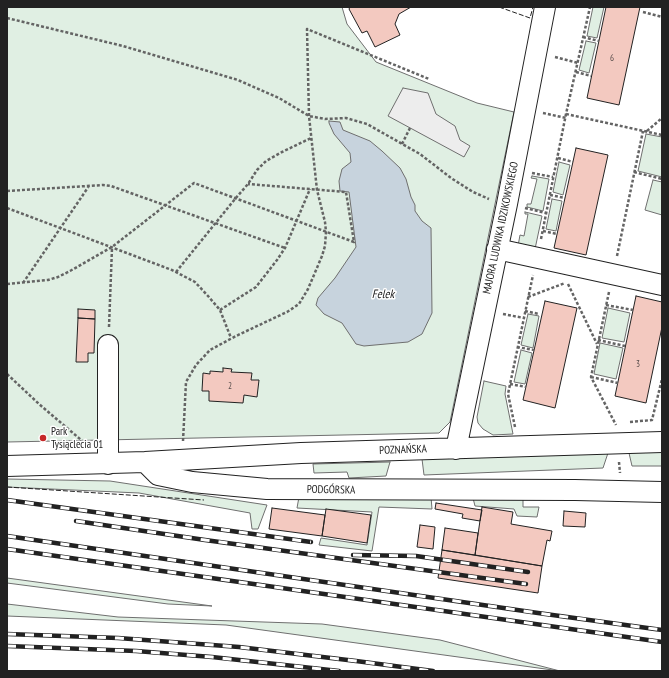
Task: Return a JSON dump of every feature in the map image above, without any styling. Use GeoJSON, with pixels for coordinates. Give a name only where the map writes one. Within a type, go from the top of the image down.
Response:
{"type":"FeatureCollection","features":[{"type":"Feature","properties":{"kind":"street","name":"MAJORA LUDWIKA IDZIKOWSKIEGO"},"geometry":{"type":"LineString","coordinates":[[456,449],[498,249],[545,7]]}},
{"type":"Feature","properties":{"kind":"street"},"geometry":{"type":"LineString","coordinates":[[498,249],[662,286]]}},
{"type":"Feature","properties":{"kind":"street"},"geometry":{"type":"LineString","coordinates":[[108,345],[108,464]]}},
{"type":"Feature","properties":{"kind":"street","name":"POZNAŃSKA"},"geometry":{"type":"LineString","coordinates":[[145,462],[301,453],[662,442]]}},
{"type":"Feature","properties":{"kind":"street"},"geometry":{"type":"LineString","coordinates":[[7,466],[145,462]]}},
{"type":"Feature","properties":{"kind":"street","name":"PODGÓRSKA"},"geometry":{"type":"LineString","coordinates":[[145,462],[158,475],[165,477],[192,482],[267,489],[575,490],[662,492]]}},
{"type":"Feature","properties":{"kind":"path"},"geometry":{"type":"LineString","coordinates":[[590,7],[542,232],[546,259],[567,283],[597,344]]}},
{"type":"Feature","properties":{"kind":"path"},"geometry":{"type":"LineString","coordinates":[[643,12],[662,17]]}},
{"type":"Feature","properties":{"kind":"path"},"geometry":{"type":"LineString","coordinates":[[7,18],[123,46],[238,80],[278,98],[309,116],[325,119],[346,118],[367,124],[420,154],[451,178],[473,192],[507,204]]}},
{"type":"Feature","properties":{"kind":"path"},"geometry":{"type":"LineString","coordinates":[[183,444],[186,382],[196,365],[210,350],[231,338],[287,312],[299,304],[308,290],[325,246],[325,222],[317,190],[309,116],[306,29],[428,79]]}},
{"type":"Feature","properties":{"kind":"path"},"geometry":{"type":"LineString","coordinates":[[583,37],[599,41]]}},
{"type":"Feature","properties":{"kind":"path"},"geometry":{"type":"LineString","coordinates":[[536,52],[578,63]]}},
{"type":"Feature","properties":{"kind":"path"},"geometry":{"type":"LineString","coordinates":[[576,72],[591,76]]}},
{"type":"Feature","properties":{"kind":"path"},"geometry":{"type":"LineString","coordinates":[[566,114],[662,135]]}},
{"type":"Feature","properties":{"kind":"path"},"geometry":{"type":"LineString","coordinates":[[618,431],[616,424],[591,377],[634,172],[645,131],[662,118]]}},
{"type":"Feature","properties":{"kind":"path"},"geometry":{"type":"LineString","coordinates":[[402,144],[410,128]]}},
{"type":"Feature","properties":{"kind":"path"},"geometry":{"type":"LineString","coordinates":[[176,272],[248,184],[257,170],[266,161],[312,138]]}},
{"type":"Feature","properties":{"kind":"path"},"geometry":{"type":"LineString","coordinates":[[558,158],[573,162]]}},
{"type":"Feature","properties":{"kind":"path"},"geometry":{"type":"LineString","coordinates":[[634,172],[662,179]]}},
{"type":"Feature","properties":{"kind":"path"},"geometry":{"type":"LineString","coordinates":[[7,284],[33,282],[58,277],[112,247],[194,183],[354,242],[346,192],[248,184]]}},
{"type":"Feature","properties":{"kind":"path"},"geometry":{"type":"LineString","coordinates":[[23,283],[89,185]]}},
{"type":"Feature","properties":{"kind":"path"},"geometry":{"type":"LineString","coordinates":[[7,190],[89,185],[111,186],[285,248]]}},
{"type":"Feature","properties":{"kind":"path"},"geometry":{"type":"LineString","coordinates":[[220,310],[256,287],[285,248],[310,189]]}},
{"type":"Feature","properties":{"kind":"path"},"geometry":{"type":"LineString","coordinates":[[550,195],[565,198]]}},
{"type":"Feature","properties":{"kind":"path"},"geometry":{"type":"LineString","coordinates":[[7,208],[176,272],[195,282],[220,310],[231,338]]}},
{"type":"Feature","properties":{"kind":"path"},"geometry":{"type":"LineString","coordinates":[[542,232],[557,234]]}},
{"type":"Feature","properties":{"kind":"path"},"geometry":{"type":"LineString","coordinates":[[515,429],[508,394],[528,297],[546,259],[542,232]]}},
{"type":"Feature","properties":{"kind":"path"},"geometry":{"type":"LineString","coordinates":[[108,345],[112,247]]}},
{"type":"Feature","properties":{"kind":"path"},"geometry":{"type":"LineString","coordinates":[[528,297],[567,283]]}},
{"type":"Feature","properties":{"kind":"path"},"geometry":{"type":"LineString","coordinates":[[606,305],[633,310]]}},
{"type":"Feature","properties":{"kind":"path"},"geometry":{"type":"LineString","coordinates":[[525,311],[539,314]]}},
{"type":"Feature","properties":{"kind":"path"},"geometry":{"type":"LineString","coordinates":[[598,340],[625,346]]}},
{"type":"Feature","properties":{"kind":"path"},"geometry":{"type":"LineString","coordinates":[[517,347],[534,350]]}},
{"type":"Feature","properties":{"kind":"path"},"geometry":{"type":"LineString","coordinates":[[7,374],[108,464]]}},
{"type":"Feature","properties":{"kind":"path"},"geometry":{"type":"LineString","coordinates":[[591,377],[618,383]]}},
{"type":"Feature","properties":{"kind":"path"},"geometry":{"type":"LineString","coordinates":[[616,424],[652,420],[662,379]]}},
{"type":"Feature","properties":{"kind":"path"},"geometry":{"type":"LineString","coordinates":[[510,384],[526,387]]}},
{"type":"Feature","properties":{"kind":"path"},"geometry":{"type":"LineString","coordinates":[[619,459],[620,476]]}},
{"type":"Feature","properties":{"kind":"green space"},"geometry":{"type":"Polygon","coordinates":[[[7,7],[342,7],[347,24],[376,62],[477,103],[514,112],[450,422],[439,433],[7,442],[7,7]]]}},
{"type":"Feature","properties":{"kind":"green space"},"geometry":{"type":"Polygon","coordinates":[[[593,7],[604,7],[597,38],[587,36],[593,7]]]}},
{"type":"Feature","properties":{"kind":"green space"},"geometry":{"type":"Polygon","coordinates":[[[586,41],[596,43],[589,73],[579,70],[586,41]]]}},
{"type":"Feature","properties":{"kind":"green space"},"geometry":{"type":"Polygon","coordinates":[[[646,134],[662,137],[662,177],[638,171],[646,134]]]}},
{"type":"Feature","properties":{"kind":"green space"},"geometry":{"type":"Polygon","coordinates":[[[559,162],[570,165],[563,195],[553,192],[559,162]]]}},
{"type":"Feature","properties":{"kind":"green space"},"geometry":{"type":"Polygon","coordinates":[[[532,176],[549,179],[543,211],[527,207],[527,204],[531,204],[537,179],[531,178],[532,176]]]}},
{"type":"Feature","properties":{"kind":"green space"},"geometry":{"type":"Polygon","coordinates":[[[653,180],[662,182],[662,215],[645,210],[653,180]]]}},
{"type":"Feature","properties":{"kind":"green space"},"geometry":{"type":"Polygon","coordinates":[[[552,199],[562,201],[556,231],[546,229],[552,199]]]}},
{"type":"Feature","properties":{"kind":"green space"},"geometry":{"type":"Polygon","coordinates":[[[525,212],[542,216],[535,249],[518,246],[520,235],[524,236],[528,214],[525,214],[525,212]]]}},
{"type":"Feature","properties":{"kind":"green space"},"geometry":{"type":"Polygon","coordinates":[[[608,308],[630,313],[624,342],[602,338],[608,308]]]}},
{"type":"Feature","properties":{"kind":"green space"},"geometry":{"type":"Polygon","coordinates":[[[528,314],[539,316],[533,348],[521,345],[528,314]]]}},
{"type":"Feature","properties":{"kind":"green space"},"geometry":{"type":"Polygon","coordinates":[[[600,343],[623,348],[616,379],[594,374],[600,343]]]}},
{"type":"Feature","properties":{"kind":"green space"},"geometry":{"type":"Polygon","coordinates":[[[521,350],[532,353],[525,384],[514,382],[521,350]]]}},
{"type":"Feature","properties":{"kind":"green space"},"geometry":{"type":"Polygon","coordinates":[[[484,381],[506,386],[505,394],[513,434],[493,435],[483,429],[478,423],[477,417],[484,381]]]}},
{"type":"Feature","properties":{"kind":"green space"},"geometry":{"type":"Polygon","coordinates":[[[662,451],[662,466],[632,466],[629,453],[662,451]]]}},
{"type":"Feature","properties":{"kind":"green space"},"geometry":{"type":"Polygon","coordinates":[[[608,453],[603,468],[424,475],[422,459],[608,453]]]}},
{"type":"Feature","properties":{"kind":"green space"},"geometry":{"type":"Polygon","coordinates":[[[390,462],[386,476],[349,478],[347,472],[314,473],[313,464],[390,462]]]}},
{"type":"Feature","properties":{"kind":"green space"},"geometry":{"type":"Polygon","coordinates":[[[7,479],[110,481],[267,505],[258,529],[252,529],[250,513],[139,493],[7,487],[7,479]]]}},
{"type":"Feature","properties":{"kind":"green space"},"geometry":{"type":"Polygon","coordinates":[[[472,494],[523,496],[523,507],[539,507],[537,517],[517,516],[514,509],[475,506],[472,494]]]}},
{"type":"Feature","properties":{"kind":"green space"},"geometry":{"type":"Polygon","coordinates":[[[299,497],[431,497],[432,509],[379,507],[372,551],[319,545],[321,538],[367,545],[372,512],[297,508],[299,497]]]}},
{"type":"Feature","properties":{"kind":"green space"},"geometry":{"type":"Polygon","coordinates":[[[7,578],[212,606],[168,604],[7,583],[7,578]]]}},
{"type":"Feature","properties":{"kind":"green space"},"geometry":{"type":"Polygon","coordinates":[[[7,604],[118,617],[322,624],[440,640],[560,671],[226,625],[7,616],[7,604]]]}},
{"type":"Feature","properties":{"kind":"shaded area"},"geometry":{"type":"Polygon","coordinates":[[[403,88],[428,93],[436,114],[455,126],[460,140],[470,146],[464,157],[388,116],[403,88]]]}},
{"type":"Feature","properties":{"kind":"water","name":"Felek"},"geometry":{"type":"Polygon","coordinates":[[[329,121],[340,122],[343,130],[370,141],[400,168],[406,179],[415,205],[415,211],[422,221],[431,228],[432,313],[422,334],[408,342],[364,346],[356,344],[342,323],[324,314],[316,305],[318,298],[335,278],[356,247],[349,192],[340,191],[339,181],[342,169],[351,162],[350,153],[334,134],[329,121]]]}},
{"type":"Feature","properties":{"kind":"building"},"geometry":{"type":"Polygon","coordinates":[[[350,7],[411,7],[399,14],[395,24],[400,35],[375,47],[367,31],[362,33],[349,9],[350,7]]]}},
{"type":"Feature","properties":{"kind":"building"},"geometry":{"type":"Polygon","coordinates":[[[606,7],[640,7],[619,105],[587,98],[606,7]]]}},
{"type":"Feature","properties":{"kind":"building"},"geometry":{"type":"Polygon","coordinates":[[[576,148],[608,155],[586,255],[554,248],[576,148]]]}},
{"type":"Feature","properties":{"kind":"building"},"geometry":{"type":"Polygon","coordinates":[[[636,296],[662,302],[662,327],[646,403],[615,396],[636,296]]]}},
{"type":"Feature","properties":{"kind":"building"},"geometry":{"type":"Polygon","coordinates":[[[545,301],[577,308],[555,408],[523,400],[545,301]]]}},
{"type":"Feature","properties":{"kind":"building"},"geometry":{"type":"Polygon","coordinates":[[[78,309],[95,310],[95,319],[78,318],[78,309]]]}},
{"type":"Feature","properties":{"kind":"building"},"geometry":{"type":"Polygon","coordinates":[[[78,318],[95,319],[94,353],[88,353],[88,362],[76,362],[78,318]]]}},
{"type":"Feature","properties":{"kind":"building"},"geometry":{"type":"Polygon","coordinates":[[[223,368],[232,369],[231,372],[252,373],[251,380],[259,380],[257,397],[244,395],[243,403],[209,401],[209,391],[202,391],[203,373],[210,374],[210,371],[223,372],[223,368]]]}},
{"type":"Feature","properties":{"kind":"building"},"geometry":{"type":"Polygon","coordinates":[[[436,503],[482,510],[480,521],[462,518],[463,514],[435,509],[436,503]]]}},
{"type":"Feature","properties":{"kind":"building"},"geometry":{"type":"Polygon","coordinates":[[[482,507],[513,512],[511,524],[552,531],[550,541],[547,540],[542,566],[475,555],[482,507]]]}},
{"type":"Feature","properties":{"kind":"building"},"geometry":{"type":"Polygon","coordinates":[[[272,508],[325,515],[322,536],[269,529],[272,508]]]}},
{"type":"Feature","properties":{"kind":"building"},"geometry":{"type":"Polygon","coordinates":[[[326,509],[371,515],[367,543],[322,536],[326,509]]]}},
{"type":"Feature","properties":{"kind":"building"},"geometry":{"type":"Polygon","coordinates":[[[564,511],[586,513],[585,527],[563,526],[564,511]]]}},
{"type":"Feature","properties":{"kind":"building"},"geometry":{"type":"Polygon","coordinates":[[[420,525],[435,527],[433,549],[417,547],[420,525]]]}},
{"type":"Feature","properties":{"kind":"building"},"geometry":{"type":"Polygon","coordinates":[[[445,528],[478,533],[475,555],[442,550],[445,528]]]}},
{"type":"Feature","properties":{"kind":"building"},"geometry":{"type":"Polygon","coordinates":[[[442,550],[542,566],[538,593],[438,578],[442,550]]]}},
{"type":"Feature","properties":{"kind":"railway"},"geometry":{"type":"LineString","coordinates":[[7,500],[311,542]]}},
{"type":"Feature","properties":{"kind":"railway"},"geometry":{"type":"LineString","coordinates":[[76,521],[526,584]]}},
{"type":"Feature","properties":{"kind":"railway"},"geometry":{"type":"LineString","coordinates":[[7,536],[662,630]]}},
{"type":"Feature","properties":{"kind":"railway"},"geometry":{"type":"LineString","coordinates":[[7,549],[662,642]]}},
{"type":"Feature","properties":{"kind":"railway"},"geometry":{"type":"LineString","coordinates":[[353,555],[416,556],[528,572]]}},
{"type":"Feature","properties":{"kind":"railway"},"geometry":{"type":"LineString","coordinates":[[7,634],[118,638],[239,647],[433,671]]}},
{"type":"Feature","properties":{"kind":"railway"},"geometry":{"type":"LineString","coordinates":[[7,646],[136,651],[212,657],[339,671]]}},
{"type":"Feature","properties":{"kind":"fence"},"geometry":{"type":"LineString","coordinates":[[499,7],[530,18],[533,7]]}},
{"type":"Feature","properties":{"kind":"fence"},"geometry":{"type":"LineString","coordinates":[[7,487],[204,500]]}},
{"type":"Feature","properties":{"kind":"place","name":"Park Tysiąclecia 01"},"geometry":{"type":"Point","coordinates":[43,438]}}]}
